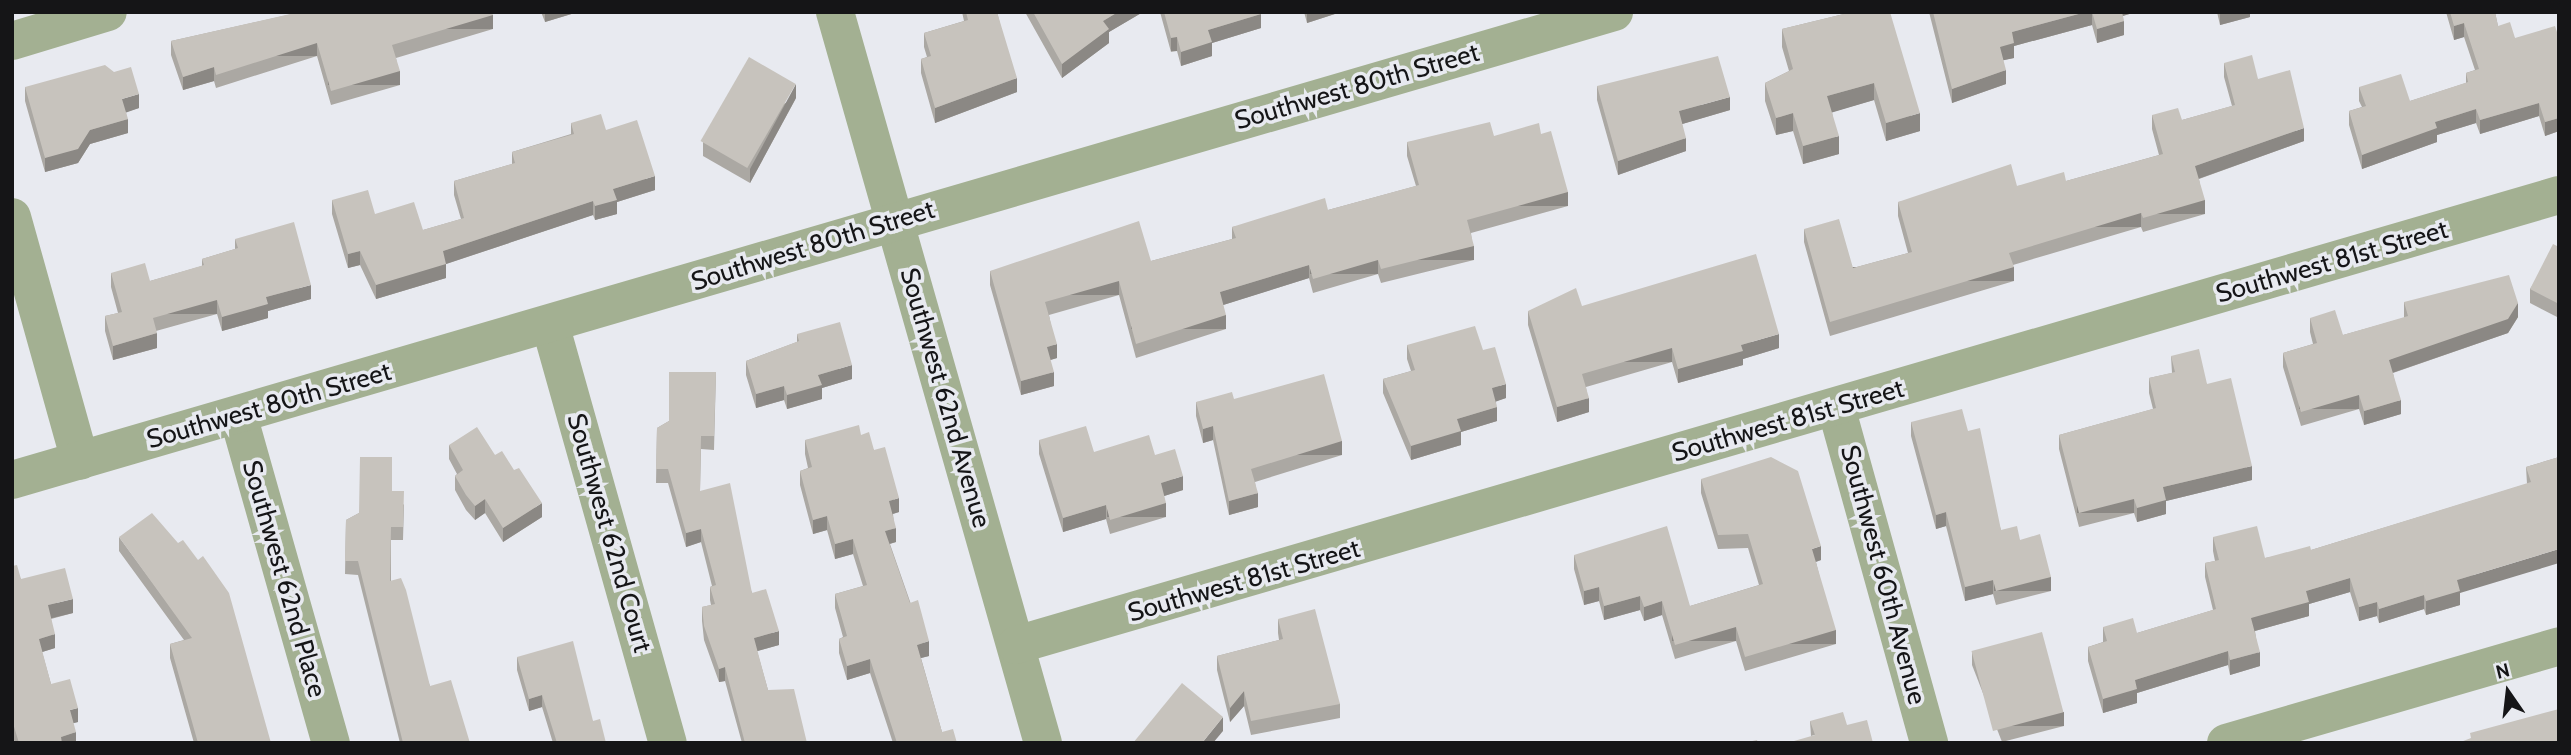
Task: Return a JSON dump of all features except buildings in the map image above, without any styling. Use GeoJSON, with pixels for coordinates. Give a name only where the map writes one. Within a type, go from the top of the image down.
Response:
{"type":"FeatureCollection","features":[{"type":"Feature","properties":{"kind":"street"},"geometry":{"type":"LineString","coordinates":[[12,41],[108,12]]}},
{"type":"Feature","properties":{"kind":"street","name":"Southwest 62nd Avenue"},"geometry":{"type":"LineString","coordinates":[[835,12],[1043,743]]}},
{"type":"Feature","properties":{"kind":"street","name":"Southwest 80th Street"},"geometry":{"type":"LineString","coordinates":[[12,480],[1614,12]]}},
{"type":"Feature","properties":{"kind":"street","name":"Southwest 81st Street"},"geometry":{"type":"LineString","coordinates":[[1016,645],[2559,195]]}},
{"type":"Feature","properties":{"kind":"street"},"geometry":{"type":"LineString","coordinates":[[12,217],[80,461]]}},
{"type":"Feature","properties":{"kind":"street","name":"Southwest 62nd Court"},"geometry":{"type":"LineString","coordinates":[[550,324],[668,743]]}},
{"type":"Feature","properties":{"kind":"street","name":"Southwest 60th Avenue"},"geometry":{"type":"LineString","coordinates":[[1836,407],[1929,743]]}},
{"type":"Feature","properties":{"kind":"street","name":"Southwest 62nd Place"},"geometry":{"type":"LineString","coordinates":[[238,415],[331,743]]}},
{"type":"Feature","properties":{"kind":"street"},"geometry":{"type":"LineString","coordinates":[[2226,743],[2559,646]]}}]}
